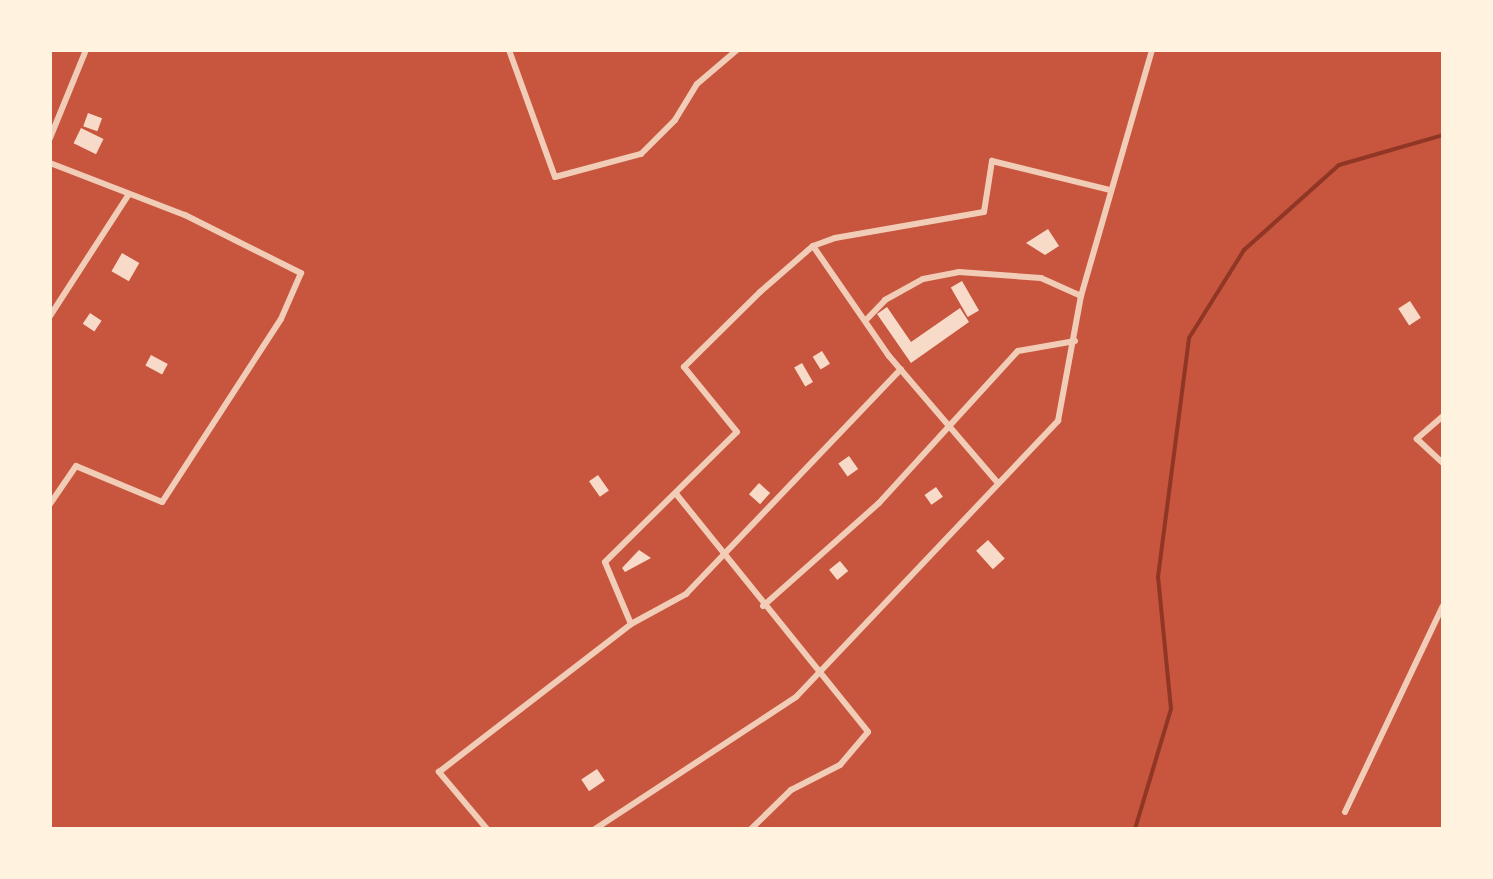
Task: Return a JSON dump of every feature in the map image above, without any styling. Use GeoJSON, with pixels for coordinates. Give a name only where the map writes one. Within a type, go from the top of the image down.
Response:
{"type":"FeatureCollection","features":[{"type":"Feature","properties":{"kind":"street"},"geometry":{"type":"LineString","coordinates":[[50,138],[86,50]]}},
{"type":"Feature","properties":{"kind":"street"},"geometry":{"type":"LineString","coordinates":[[509,50],[544,158],[558,177],[641,154],[674,120],[697,84],[737,50]]}},
{"type":"Feature","properties":{"kind":"street"},"geometry":{"type":"LineString","coordinates":[[595,829],[742,726],[796,697],[1058,421],[1081,296],[1152,50]]}},
{"type":"Feature","properties":{"kind":"street"},"geometry":{"type":"LineString","coordinates":[[631,624],[605,562],[737,432],[684,367],[813,246],[906,222],[984,212],[994,160],[1110,190]]}},
{"type":"Feature","properties":{"kind":"street"},"geometry":{"type":"LineString","coordinates":[[50,163],[250,244],[301,276],[264,346],[162,502],[76,466],[50,504]]}},
{"type":"Feature","properties":{"kind":"street"},"geometry":{"type":"LineString","coordinates":[[50,316],[129,194]]}},
{"type":"Feature","properties":{"kind":"street"},"geometry":{"type":"LineString","coordinates":[[813,246],[901,370],[997,482]]}},
{"type":"Feature","properties":{"kind":"street"},"geometry":{"type":"LineString","coordinates":[[866,320],[886,300],[923,279],[958,272],[1042,278],[1081,296]]}},
{"type":"Feature","properties":{"kind":"street"},"geometry":{"type":"LineString","coordinates":[[762,606],[867,516],[1018,352],[1075,341]]}},
{"type":"Feature","properties":{"kind":"street"},"geometry":{"type":"LineString","coordinates":[[487,829],[439,772],[631,624],[686,594],[726,559],[901,370]]}},
{"type":"Feature","properties":{"kind":"street"},"geometry":{"type":"LineString","coordinates":[[1443,416],[1417,439],[1443,463]]}},
{"type":"Feature","properties":{"kind":"street"},"geometry":{"type":"LineString","coordinates":[[677,495],[762,606],[866,726],[866,738],[840,765],[791,790],[751,829]]}},
{"type":"Feature","properties":{"kind":"street"},"geometry":{"type":"LineString","coordinates":[[1345,812],[1443,606]]}},
{"type":"Feature","properties":{"kind":"building"},"geometry":{"type":"Polygon","coordinates":[[[88,113],[102,118],[97,131],[83,126],[88,113]]]}},
{"type":"Feature","properties":{"kind":"building"},"geometry":{"type":"Polygon","coordinates":[[[81,128],[103,139],[96,154],[74,143],[81,128]]]}},
{"type":"Feature","properties":{"kind":"building"},"geometry":{"type":"Polygon","coordinates":[[[1048,229],[1059,246],[1045,255],[1026,243],[1048,229]]]}},
{"type":"Feature","properties":{"kind":"building"},"geometry":{"type":"Polygon","coordinates":[[[122,253],[139,263],[129,281],[112,271],[122,253]]]}},
{"type":"Feature","properties":{"kind":"building"},"geometry":{"type":"Polygon","coordinates":[[[962,281],[979,310],[968,317],[951,288],[962,281]]]}},
{"type":"Feature","properties":{"kind":"building"},"geometry":{"type":"Polygon","coordinates":[[[1410,301],[1421,318],[1409,325],[1398,309],[1410,301]]]}},
{"type":"Feature","properties":{"kind":"building"},"geometry":{"type":"Polygon","coordinates":[[[887,307],[911,342],[960,308],[969,322],[911,363],[877,314],[887,307]]]}},
{"type":"Feature","properties":{"kind":"building"},"geometry":{"type":"Polygon","coordinates":[[[90,313],[102,321],[94,332],[83,324],[90,313]]]}},
{"type":"Feature","properties":{"kind":"building"},"geometry":{"type":"Polygon","coordinates":[[[822,351],[830,364],[821,370],[813,357],[822,351]]]}},
{"type":"Feature","properties":{"kind":"building"},"geometry":{"type":"Polygon","coordinates":[[[151,355],[168,364],[162,375],[145,366],[151,355]]]}},
{"type":"Feature","properties":{"kind":"building"},"geometry":{"type":"Polygon","coordinates":[[[802,363],[813,382],[805,387],[794,368],[802,363]]]}},
{"type":"Feature","properties":{"kind":"building"},"geometry":{"type":"Polygon","coordinates":[[[849,456],[858,469],[848,477],[838,463],[849,456]]]}},
{"type":"Feature","properties":{"kind":"building"},"geometry":{"type":"Polygon","coordinates":[[[598,475],[609,491],[600,497],[589,481],[598,475]]]}},
{"type":"Feature","properties":{"kind":"building"},"geometry":{"type":"Polygon","coordinates":[[[759,483],[770,493],[760,504],[749,494],[759,483]]]}},
{"type":"Feature","properties":{"kind":"building"},"geometry":{"type":"Polygon","coordinates":[[[936,487],[943,497],[931,505],[925,495],[936,487]]]}},
{"type":"Feature","properties":{"kind":"building"},"geometry":{"type":"Polygon","coordinates":[[[988,540],[1005,559],[993,569],[976,551],[988,540]]]}},
{"type":"Feature","properties":{"kind":"building"},"geometry":{"type":"Polygon","coordinates":[[[639,550],[651,558],[625,572],[622,568],[639,550]]]}},
{"type":"Feature","properties":{"kind":"building"},"geometry":{"type":"Polygon","coordinates":[[[840,561],[848,571],[837,580],[829,570],[840,561]]]}},
{"type":"Feature","properties":{"kind":"building"},"geometry":{"type":"Polygon","coordinates":[[[597,769],[605,781],[589,791],[581,780],[597,769]]]}},
{"type":"Feature","properties":{"kind":"waterway"},"geometry":{"type":"LineString","coordinates":[[1135,829],[1171,709],[1158,577],[1189,338],[1244,250],[1339,165],[1443,135]]}}]}
